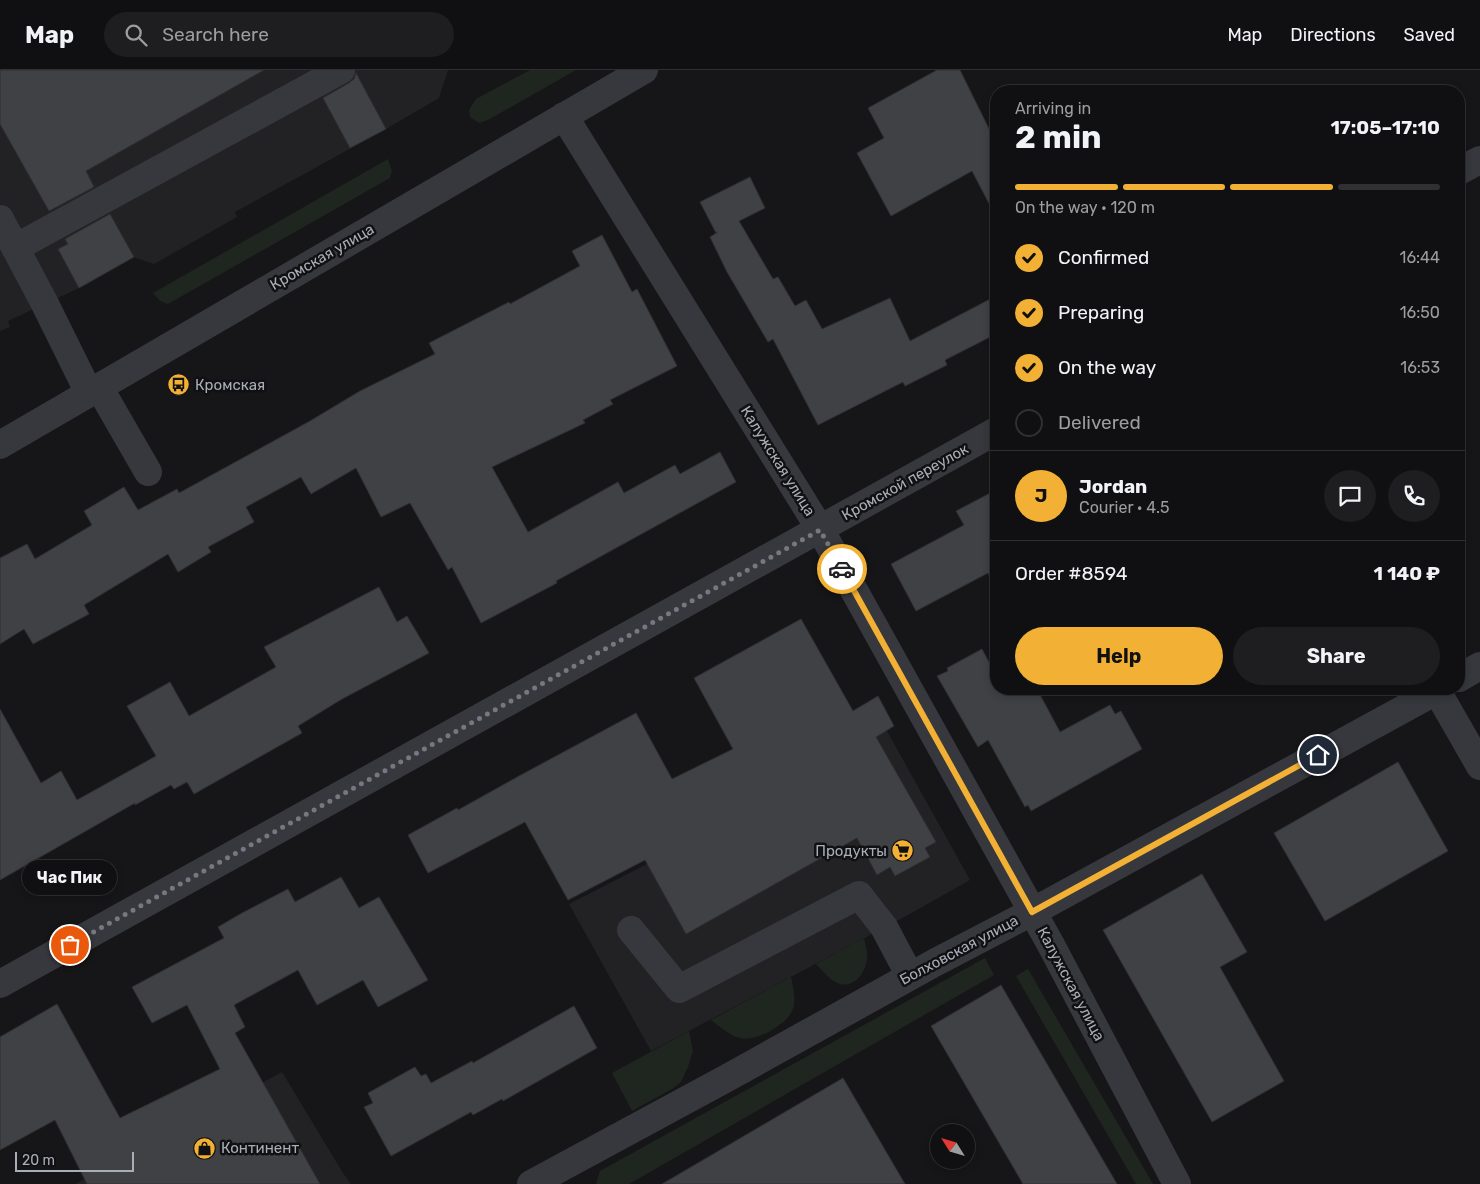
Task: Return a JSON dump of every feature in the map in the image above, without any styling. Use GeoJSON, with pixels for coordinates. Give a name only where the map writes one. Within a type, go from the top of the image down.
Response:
{"type":"FeatureCollection","features":[{"type":"Feature","properties":{"kind":"street"},"geometry":{"type":"LineString","coordinates":[[15,248],[341,70]]}},
{"type":"Feature","properties":{"kind":"street","name":"Кромская улица"},"geometry":{"type":"LineString","coordinates":[[0,445],[644,70]]}},
{"type":"Feature","properties":{"kind":"street","name":"Калужская улица"},"geometry":{"type":"LineString","coordinates":[[564,116],[820,530],[1032,912],[1177,1184]]}},
{"type":"Feature","properties":{"kind":"street"},"geometry":{"type":"LineString","coordinates":[[1465,169],[1480,160]]}},
{"type":"Feature","properties":{"kind":"street"},"geometry":{"type":"LineString","coordinates":[[0,219],[45,304],[94,390],[148,472]]}},
{"type":"Feature","properties":{"kind":"street","name":"Кромской переулок"},"geometry":{"type":"LineString","coordinates":[[0,984],[990,434]]}},
{"type":"Feature","properties":{"kind":"street","name":"Болховская улица"},"geometry":{"type":"LineString","coordinates":[[1465,675],[1480,666]]}},
{"type":"Feature","properties":{"kind":"street","name":"Болховская улица"},"geometry":{"type":"LineString","coordinates":[[536,1183],[910,976],[1032,912],[1429,695]]}},
{"type":"Feature","properties":{"kind":"street"},"geometry":{"type":"LineString","coordinates":[[1449,695],[1480,766]]}},
{"type":"Feature","properties":{"kind":"street"},"geometry":{"type":"LineString","coordinates":[[631,930],[679,989],[859,895],[884,927],[910,976]]}},
{"type":"Feature","properties":{"kind":"shaded area"},"geometry":{"type":"Polygon","coordinates":[[[0,70],[448,70],[439,98],[235,212],[237,217],[154,264],[133,257],[79,288],[8,321],[10,327],[0,331],[0,70]]]}},
{"type":"Feature","properties":{"kind":"shaded area"},"geometry":{"type":"Polygon","coordinates":[[[530,70],[576,70],[488,120],[479,123],[470,117],[469,110],[476,99],[530,70]]]}},
{"type":"Feature","properties":{"kind":"shaded area"},"geometry":{"type":"Polygon","coordinates":[[[388,159],[392,171],[390,178],[168,304],[160,301],[153,293],[388,159]]]}},
{"type":"Feature","properties":{"kind":"shaded area"},"geometry":{"type":"Polygon","coordinates":[[[878,696],[894,726],[887,731],[970,880],[908,915],[651,1051],[569,904],[647,864],[815,732],[878,696]]]}},
{"type":"Feature","properties":{"kind":"shaded area"},"geometry":{"type":"Polygon","coordinates":[[[864,938],[867,950],[865,968],[855,981],[845,985],[836,983],[816,964],[864,938]]]}},
{"type":"Feature","properties":{"kind":"shaded area"},"geometry":{"type":"Polygon","coordinates":[[[985,958],[994,975],[629,1184],[596,1184],[600,1171],[985,958]]]}},
{"type":"Feature","properties":{"kind":"shaded area"},"geometry":{"type":"Polygon","coordinates":[[[1028,969],[1153,1184],[1136,1184],[1016,976],[1028,969]]]}},
{"type":"Feature","properties":{"kind":"shaded area"},"geometry":{"type":"Polygon","coordinates":[[[791,977],[794,990],[792,1011],[784,1022],[770,1031],[747,1039],[740,1038],[728,1033],[711,1020],[791,977]]]}},
{"type":"Feature","properties":{"kind":"shaded area"},"geometry":{"type":"Polygon","coordinates":[[[689,1031],[693,1051],[681,1082],[632,1111],[612,1073],[689,1031]]]}},
{"type":"Feature","properties":{"kind":"shaded area"},"geometry":{"type":"Polygon","coordinates":[[[282,1072],[351,1184],[75,1184],[282,1072]]]}},
{"type":"Feature","properties":{"kind":"building"},"geometry":{"type":"Polygon","coordinates":[[[0,70],[264,70],[86,171],[94,187],[49,211],[0,124],[0,70]]]}},
{"type":"Feature","properties":{"kind":"building"},"geometry":{"type":"Polygon","coordinates":[[[937,70],[960,70],[990,131],[990,206],[972,171],[891,216],[857,153],[884,138],[868,108],[937,70]]]}},
{"type":"Feature","properties":{"kind":"building"},"geometry":{"type":"Polygon","coordinates":[[[356,73],[386,129],[350,148],[323,98],[349,83],[354,79],[356,73]]]}},
{"type":"Feature","properties":{"kind":"building"},"geometry":{"type":"Polygon","coordinates":[[[750,177],[765,208],[739,221],[773,279],[778,277],[795,306],[806,300],[822,329],[890,298],[910,341],[990,299],[990,337],[945,360],[947,365],[905,386],[903,382],[818,425],[773,339],[768,342],[727,272],[710,237],[718,232],[716,233],[700,202],[750,177]]]}},
{"type":"Feature","properties":{"kind":"building"},"geometry":{"type":"Polygon","coordinates":[[[110,214],[134,257],[79,288],[58,249],[68,244],[65,239],[110,214]]]}},
{"type":"Feature","properties":{"kind":"building"},"geometry":{"type":"Polygon","coordinates":[[[602,235],[632,292],[637,289],[677,366],[610,400],[613,404],[583,420],[585,423],[492,467],[528,532],[618,482],[624,493],[675,465],[680,474],[720,452],[736,482],[556,581],[557,583],[481,623],[452,567],[448,570],[410,503],[381,517],[356,468],[311,494],[301,477],[246,507],[254,522],[208,547],[211,552],[178,572],[168,554],[84,605],[89,614],[33,644],[24,629],[0,644],[0,558],[27,544],[35,559],[92,525],[84,511],[124,487],[138,510],[177,489],[179,493],[310,421],[360,391],[435,354],[429,343],[509,302],[510,304],[580,266],[572,251],[602,235]]]}},
{"type":"Feature","properties":{"kind":"building"},"geometry":{"type":"Polygon","coordinates":[[[990,493],[990,577],[988,573],[916,611],[891,564],[964,525],[956,511],[990,493]]]}},
{"type":"Feature","properties":{"kind":"building"},"geometry":{"type":"Polygon","coordinates":[[[379,587],[397,622],[407,616],[429,653],[342,699],[298,726],[302,733],[194,794],[187,782],[174,789],[171,785],[135,805],[135,803],[0,880],[0,709],[41,783],[61,771],[77,800],[156,756],[127,706],[170,682],[189,716],[276,667],[264,647],[379,587]]]}},
{"type":"Feature","properties":{"kind":"building"},"geometry":{"type":"Polygon","coordinates":[[[801,619],[853,711],[878,696],[894,726],[876,737],[936,842],[925,848],[930,857],[895,876],[890,867],[877,875],[857,838],[686,934],[645,860],[568,900],[525,822],[428,873],[408,835],[457,808],[458,810],[636,713],[672,779],[733,749],[694,678],[801,619]]]}},
{"type":"Feature","properties":{"kind":"building"},"geometry":{"type":"Polygon","coordinates":[[[982,649],[990,664],[990,695],[1040,695],[1060,732],[1110,705],[1115,714],[1121,711],[1142,749],[1031,811],[1028,805],[1025,807],[988,740],[978,747],[937,676],[948,671],[947,668],[982,649]]]}},
{"type":"Feature","properties":{"kind":"building"},"geometry":{"type":"Polygon","coordinates":[[[1398,762],[1448,851],[1325,921],[1274,833],[1398,762]]]}},
{"type":"Feature","properties":{"kind":"building"},"geometry":{"type":"Polygon","coordinates":[[[1202,874],[1247,952],[1220,967],[1284,1081],[1212,1122],[1103,930],[1202,874]]]}},
{"type":"Feature","properties":{"kind":"building"},"geometry":{"type":"Polygon","coordinates":[[[341,877],[359,908],[379,897],[428,980],[378,1007],[363,980],[317,1005],[298,970],[234,1005],[245,1027],[235,1033],[320,1184],[87,1184],[55,1120],[0,1150],[0,1037],[57,1004],[120,1118],[220,1069],[187,1005],[152,1023],[132,987],[224,938],[218,927],[242,913],[288,889],[295,902],[341,877]]]}},
{"type":"Feature","properties":{"kind":"building"},"geometry":{"type":"Polygon","coordinates":[[[1001,985],[1117,1184],[1023,1184],[931,1026],[1001,985]]]}},
{"type":"Feature","properties":{"kind":"building"},"geometry":{"type":"Polygon","coordinates":[[[574,1006],[597,1048],[503,1101],[502,1099],[473,1115],[471,1112],[391,1156],[364,1107],[373,1103],[368,1093],[415,1067],[421,1076],[426,1074],[431,1083],[472,1061],[473,1063],[574,1006]]]}},
{"type":"Feature","properties":{"kind":"building"},"geometry":{"type":"Polygon","coordinates":[[[843,1078],[905,1184],[662,1184],[843,1078]]]}},
{"type":"Feature","properties":{"kind":"way so far"},"geometry":{"type":"LineString","coordinates":[[70,945],[820,530],[842,569]]}},
{"type":"Feature","properties":{"kind":"place","name":"Кромская"},"geometry":{"type":"Point","coordinates":[179,385]}},
{"type":"Feature","properties":{"kind":"place","name":"Продукты"},"geometry":{"type":"Point","coordinates":[903,851]}},
{"type":"Feature","properties":{"kind":"place","name":"Час Пик"},"geometry":{"type":"Point","coordinates":[70,945]}},
{"type":"Feature","properties":{"kind":"place","name":"Континент"},"geometry":{"type":"Point","coordinates":[205,1148]}},
{"type":"Feature","properties":{"kind":"route"},"geometry":{"type":"LineString","coordinates":[[842,569],[1032,912],[1318,755]]}}]}
